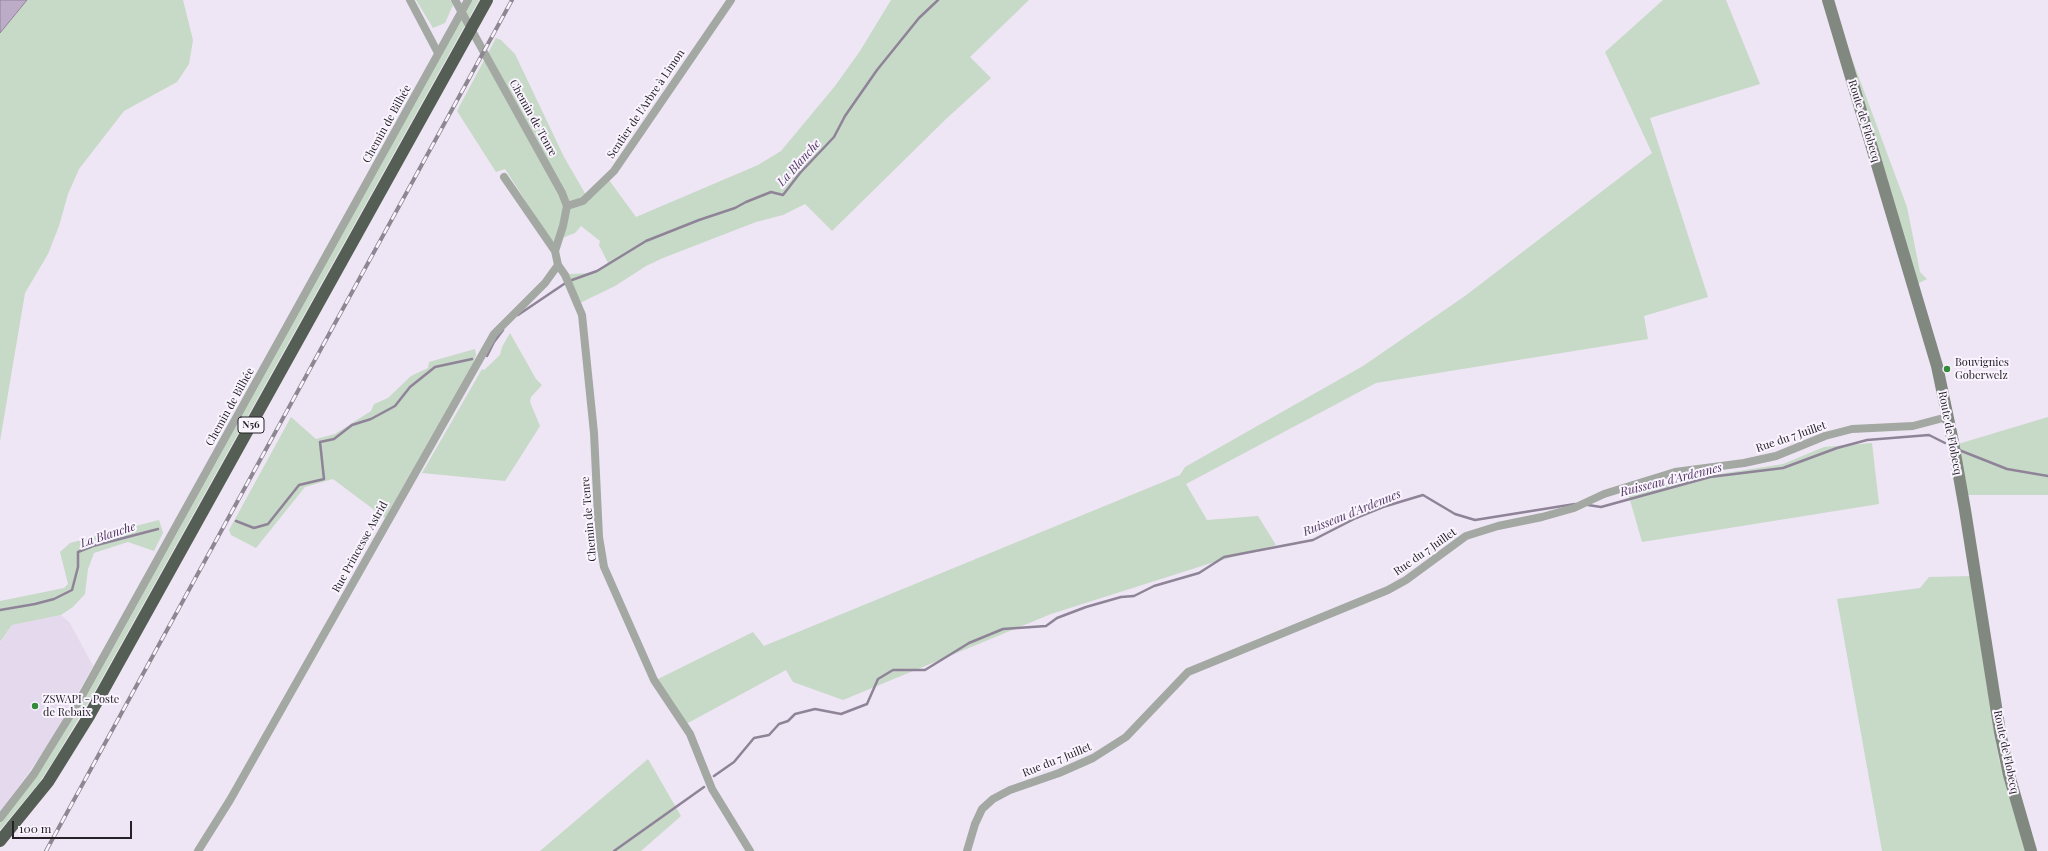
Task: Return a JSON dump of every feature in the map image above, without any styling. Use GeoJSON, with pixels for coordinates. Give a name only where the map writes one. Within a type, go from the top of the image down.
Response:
{"type":"FeatureCollection","features":[{"type":"Feature","properties":{"kind":"highway","name":"N56"},"geometry":{"type":"LineString","coordinates":[[0,841],[48,782],[89,716],[487,0]]}},
{"type":"Feature","properties":{"kind":"street"},"geometry":{"type":"LineString","coordinates":[[410,0],[438,54]]}},
{"type":"Feature","properties":{"kind":"street","name":"Chemin de Tenre"},"geometry":{"type":"LineString","coordinates":[[455,0],[550,169],[567,206],[563,226],[555,251]]}},
{"type":"Feature","properties":{"kind":"street","name":"Chemin de Bilhée"},"geometry":{"type":"LineString","coordinates":[[0,818],[34,774],[80,701],[468,0]]}},
{"type":"Feature","properties":{"kind":"street","name":"Sentier de l'Arbre à Limon"},"geometry":{"type":"LineString","coordinates":[[567,206],[583,201],[614,171],[731,0]]}},
{"type":"Feature","properties":{"kind":"street","name":"Route de Flobecq"},"geometry":{"type":"LineString","coordinates":[[1828,0],[1930,342],[1947,417],[1965,510],[2000,732],[2009,774],[2031,851]]}},
{"type":"Feature","properties":{"kind":"street","name":"Chemin de Tenre"},"geometry":{"type":"LineString","coordinates":[[504,177],[555,251],[558,265],[568,281],[583,320],[594,433],[602,562],[654,680],[690,734],[709,783],[750,851]]}},
{"type":"Feature","properties":{"kind":"street","name":"Rue Princesse Astrid"},"geometry":{"type":"LineString","coordinates":[[198,851],[230,800],[494,334],[546,283],[558,265]]}},
{"type":"Feature","properties":{"kind":"street","name":"Rue du 7 Juillet"},"geometry":{"type":"LineString","coordinates":[[967,851],[975,824],[982,809],[993,799],[1010,790],[1059,773],[1093,758],[1126,737],[1188,672],[1388,590],[1406,580],[1466,536],[1498,526],[1542,517],[1574,508],[1604,494],[1676,472],[1744,463],[1776,456],[1825,436],[1852,429],[1913,426],[1947,417]]}},
{"type":"Feature","properties":{"kind":"shaded area"},"geometry":{"type":"Polygon","coordinates":[[[0,0],[27,0],[0,33],[0,0]]]}},
{"type":"Feature","properties":{"kind":"shaded area","name":"ZSWAPI - Poste de Rebaix"},"geometry":{"type":"Polygon","coordinates":[[[61,615],[70,623],[93,666],[48,746],[0,812],[0,643],[12,625],[61,615]]]}},
{"type":"Feature","properties":{"kind":"green space"},"geometry":{"type":"Polygon","coordinates":[[[27,0],[183,0],[193,40],[189,64],[177,82],[124,111],[79,169],[68,194],[59,226],[48,254],[25,293],[0,441],[0,33],[27,0]]]}},
{"type":"Feature","properties":{"kind":"green space"},"geometry":{"type":"Polygon","coordinates":[[[416,0],[450,0],[453,5],[445,23],[433,28],[416,0]]]}},
{"type":"Feature","properties":{"kind":"green space"},"geometry":{"type":"Polygon","coordinates":[[[472,0],[479,0],[96,689],[39,783],[0,830],[0,823],[44,765],[87,695],[472,0]]]}},
{"type":"Feature","properties":{"kind":"green space"},"geometry":{"type":"Polygon","coordinates":[[[891,0],[1029,0],[970,57],[991,78],[946,119],[832,231],[805,204],[783,215],[756,222],[663,258],[646,266],[615,286],[580,303],[568,274],[595,273],[608,263],[599,245],[600,241],[581,226],[575,233],[552,242],[505,169],[496,172],[457,111],[496,38],[501,40],[515,54],[564,157],[586,195],[609,180],[636,217],[758,165],[781,151],[835,86],[860,51],[891,0]]]}},
{"type":"Feature","properties":{"kind":"green space"},"geometry":{"type":"Polygon","coordinates":[[[1663,0],[1726,0],[1760,84],[1650,118],[1708,297],[1644,316],[1648,339],[1376,383],[1186,484],[1207,520],[1258,516],[1276,545],[1208,564],[1051,614],[843,700],[793,682],[786,670],[686,724],[658,679],[753,632],[764,646],[1180,475],[1185,467],[1363,366],[1465,296],[1652,153],[1605,52],[1663,0]]]}},
{"type":"Feature","properties":{"kind":"green space"},"geometry":{"type":"Polygon","coordinates":[[[1848,48],[1907,207],[1920,272],[1927,279],[1917,284],[1848,48]]]}},
{"type":"Feature","properties":{"kind":"green space"},"geometry":{"type":"Polygon","coordinates":[[[510,333],[536,379],[542,385],[531,397],[530,402],[540,426],[505,481],[422,473],[482,369],[484,370],[500,355],[502,347],[510,333]]]}},
{"type":"Feature","properties":{"kind":"green space"},"geometry":{"type":"Polygon","coordinates":[[[475,349],[476,355],[473,363],[385,518],[333,479],[305,487],[256,548],[231,535],[229,530],[291,417],[316,439],[335,434],[371,411],[374,404],[388,398],[411,376],[428,368],[429,362],[475,349]]]}},
{"type":"Feature","properties":{"kind":"green space"},"geometry":{"type":"Polygon","coordinates":[[[2048,417],[2048,495],[1967,495],[1958,444],[2048,417]]]}},
{"type":"Feature","properties":{"kind":"green space"},"geometry":{"type":"Polygon","coordinates":[[[1872,443],[1879,504],[1642,542],[1628,493],[1669,482],[1783,464],[1824,447],[1872,443]]]}},
{"type":"Feature","properties":{"kind":"green space"},"geometry":{"type":"Polygon","coordinates":[[[159,520],[163,533],[154,551],[128,542],[94,553],[88,569],[85,594],[73,607],[61,615],[12,625],[0,642],[0,601],[64,588],[68,584],[60,552],[70,543],[159,520]]]}},
{"type":"Feature","properties":{"kind":"green space"},"geometry":{"type":"Polygon","coordinates":[[[1971,576],[1999,760],[2029,851],[1882,851],[1837,599],[1920,588],[1929,577],[1971,576]]]}},
{"type":"Feature","properties":{"kind":"green space"},"geometry":{"type":"Polygon","coordinates":[[[648,759],[681,816],[641,851],[540,851],[648,759]]]}},
{"type":"Feature","properties":{"kind":"waterway","name":"La Blanche"},"geometry":{"type":"LineString","coordinates":[[572,280],[597,271],[646,241],[699,220],[735,208],[771,192],[783,195],[800,173],[834,137],[845,116],[877,70],[919,18],[938,0]]}},
{"type":"Feature","properties":{"kind":"waterway"},"geometry":{"type":"LineString","coordinates":[[518,315],[564,284]]}},
{"type":"Feature","properties":{"kind":"waterway"},"geometry":{"type":"LineString","coordinates":[[487,356],[494,342],[503,330]]}},
{"type":"Feature","properties":{"kind":"waterway","name":"La Blanche"},"geometry":{"type":"LineString","coordinates":[[236,521],[254,528],[268,524],[299,485],[324,479],[320,442],[334,439],[352,425],[371,419],[395,406],[410,387],[435,367],[472,359]]}},
{"type":"Feature","properties":{"kind":"waterway","name":"Ruisseau d'Ardennes"},"geometry":{"type":"LineString","coordinates":[[1588,505],[1601,507],[1710,477],[1783,468],[1837,448],[1867,440],[1929,435],[1945,443]]}},
{"type":"Feature","properties":{"kind":"waterway","name":"Ruisseau d'Ardennes"},"geometry":{"type":"LineString","coordinates":[[1959,450],[2007,469],[2048,476]]}},
{"type":"Feature","properties":{"kind":"waterway","name":"Ruisseau d'Ardennes"},"geometry":{"type":"LineString","coordinates":[[714,776],[734,762],[754,738],[769,735],[779,724],[788,721],[795,714],[815,709],[841,714],[867,704],[878,679],[893,670],[925,670],[969,643],[1003,629],[1046,626],[1057,618],[1086,607],[1121,597],[1134,596],[1154,586],[1199,573],[1224,557],[1313,540],[1356,518],[1383,507],[1423,495],[1455,514],[1475,520],[1575,504]]}},
{"type":"Feature","properties":{"kind":"waterway","name":"La Blanche"},"geometry":{"type":"LineString","coordinates":[[0,610],[54,599],[72,590],[78,567],[78,552],[93,546],[158,529]]}},
{"type":"Feature","properties":{"kind":"waterway","name":"Ruisseau d'Ardennes"},"geometry":{"type":"LineString","coordinates":[[614,851],[704,787]]}},
{"type":"Feature","properties":{"kind":"railway"},"geometry":{"type":"LineString","coordinates":[[46,851],[512,0]]}},
{"type":"Feature","properties":{"kind":"place","name":"Bouvignies Goberwelz"},"geometry":{"type":"Point","coordinates":[1947,369]}},
{"type":"Feature","properties":{"kind":"place","name":"ZSWAPI - Poste de Rebaix"},"geometry":{"type":"Point","coordinates":[35,706]}}]}
